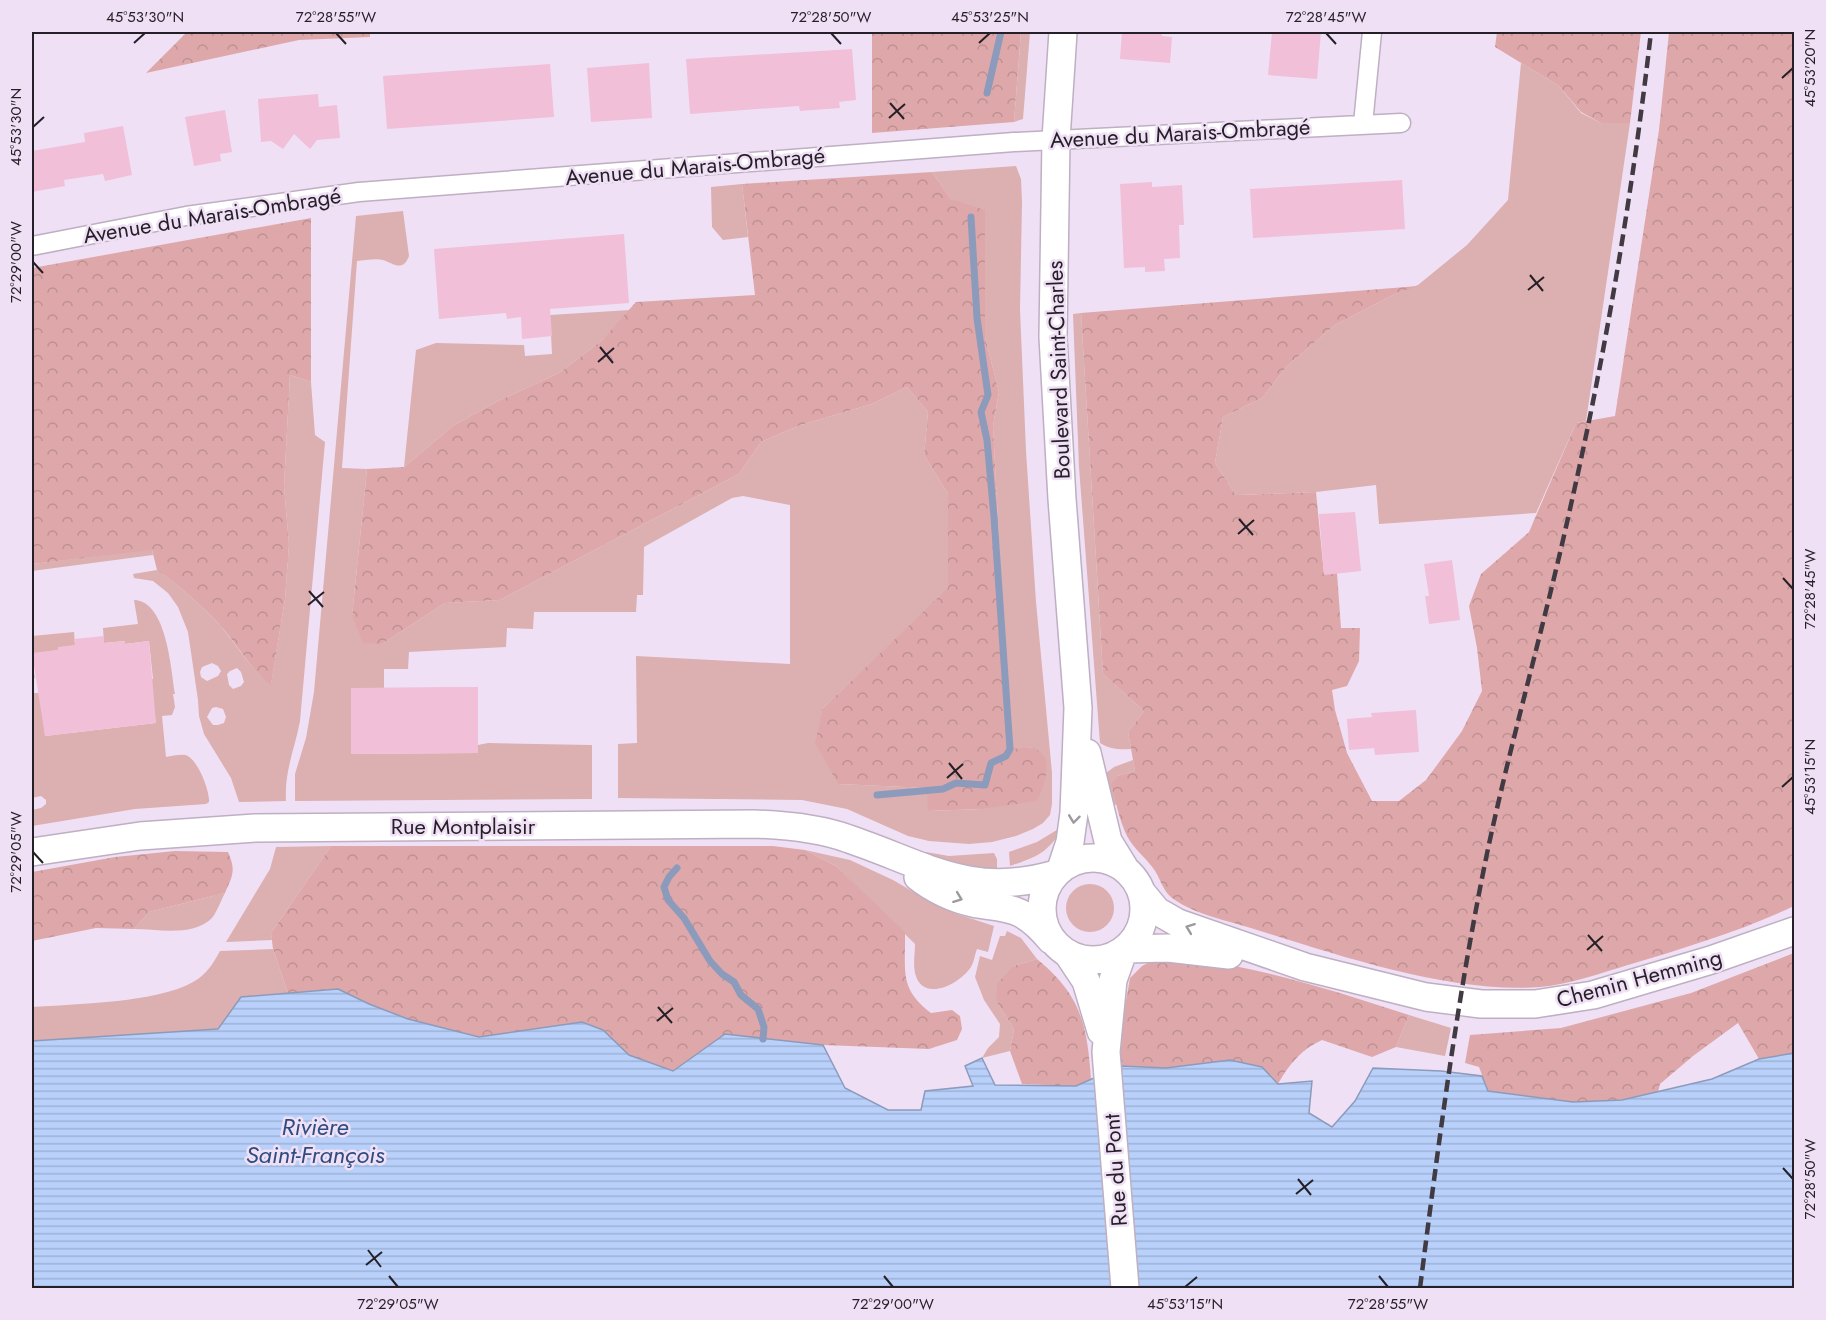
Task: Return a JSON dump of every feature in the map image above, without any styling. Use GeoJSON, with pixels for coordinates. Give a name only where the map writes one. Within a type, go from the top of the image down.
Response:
{"type":"FeatureCollection","features":[{"type":"Feature","properties":{"kind":"street","name":"Boulevard Saint-Charles"},"geometry":{"type":"LineString","coordinates":[[1058,872],[1070,842],[1074,813],[1078,708],[1053,337],[1056,140],[1063,32]]}},
{"type":"Feature","properties":{"kind":"street"},"geometry":{"type":"LineString","coordinates":[[1364,124],[1372,32]]}},
{"type":"Feature","properties":{"kind":"street","name":"Avenue du Marais-Ombragé"},"geometry":{"type":"LineString","coordinates":[[32,246],[186,216],[338,194],[1056,140],[1401,123]]}},
{"type":"Feature","properties":{"kind":"street","name":"Boulevard Saint-Charles"},"geometry":{"type":"LineString","coordinates":[[1078,708],[1103,825],[1108,841],[1124,867]]}},
{"type":"Feature","properties":{"kind":"street","name":"Rue Montplaisir"},"geometry":{"type":"LineString","coordinates":[[32,852],[140,836],[255,828],[731,824],[801,827],[847,838],[933,871],[984,884],[1028,882],[1058,872]]}},
{"type":"Feature","properties":{"kind":"street","name":"Rue Montplaisir"},"geometry":{"type":"LineString","coordinates":[[891,856],[922,880],[952,896],[1022,914],[1061,949]]}},
{"type":"Feature","properties":{"kind":"street"},"geometry":{"type":"LineString","coordinates":[[1092,857],[1109,860],[1124,867],[1135,879],[1143,893],[1145,909],[1144,921],[1139,933],[1125,950],[1113,980],[1106,1052],[1086,981],[1046,930],[1042,915],[1042,902],[1046,889],[1058,872],[1074,861],[1092,857]]}},
{"type":"Feature","properties":{"kind":"street","name":"Chemin Hemming"},"geometry":{"type":"LineString","coordinates":[[1143,893],[1157,911],[1178,923],[1305,967],[1395,990],[1450,1001],[1510,1006],[1593,995],[1711,960],[1794,931]]}},
{"type":"Feature","properties":{"kind":"street","name":"Chemin Hemming"},"geometry":{"type":"LineString","coordinates":[[1125,950],[1168,948],[1193,950],[1305,967]]}},
{"type":"Feature","properties":{"kind":"street"},"geometry":{"type":"LineString","coordinates":[[1061,949],[1083,960],[1098,960],[1125,950]]}},
{"type":"Feature","properties":{"kind":"street","name":"Rue du Pont"},"geometry":{"type":"LineString","coordinates":[[1106,1052],[1125,1288]]}},
{"type":"Feature","properties":{"kind":"shaded area"},"geometry":{"type":"Polygon","coordinates":[[[1021,32],[1030,32],[1023,119],[1014,122],[1021,32]]]}},
{"type":"Feature","properties":{"kind":"shaded area"},"geometry":{"type":"Polygon","coordinates":[[[1521,63],[1559,86],[1581,113],[1601,123],[1630,123],[1586,421],[1576,423],[1536,513],[1379,524],[1376,485],[1316,492],[1236,495],[1215,463],[1223,417],[1262,398],[1287,366],[1335,325],[1397,293],[1418,285],[1467,245],[1508,200],[1521,63]]]}},
{"type":"Feature","properties":{"kind":"shaded area"},"geometry":{"type":"Polygon","coordinates":[[[1016,166],[1021,179],[1022,202],[1020,310],[1026,451],[1036,602],[1052,773],[1052,804],[1050,815],[1043,823],[1016,836],[992,842],[969,844],[929,841],[908,836],[847,809],[802,800],[618,798],[618,744],[637,743],[636,656],[790,664],[790,505],[743,496],[732,498],[644,547],[643,595],[637,595],[636,612],[534,612],[533,629],[507,628],[506,647],[409,652],[408,669],[384,669],[384,688],[351,688],[351,754],[477,753],[478,745],[488,743],[592,745],[592,799],[295,801],[295,774],[306,738],[314,692],[356,216],[403,211],[409,256],[407,261],[398,265],[377,259],[357,261],[342,468],[367,469],[352,616],[382,644],[445,603],[500,600],[739,474],[761,442],[801,425],[872,404],[907,387],[928,412],[924,455],[948,494],[948,589],[823,708],[838,784],[928,788],[928,811],[982,809],[1034,747],[1010,750],[993,426],[999,392],[985,337],[984,257],[951,199],[932,172],[1016,166]]]}},
{"type":"Feature","properties":{"kind":"shaded area"},"geometry":{"type":"Polygon","coordinates":[[[742,184],[748,237],[723,240],[712,227],[711,187],[742,184]]]}},
{"type":"Feature","properties":{"kind":"shaded area"},"geometry":{"type":"Polygon","coordinates":[[[630,310],[601,341],[559,373],[498,401],[454,425],[404,467],[416,350],[436,343],[524,345],[525,356],[552,354],[550,315],[630,310]]]}},
{"type":"Feature","properties":{"kind":"shaded area"},"geometry":{"type":"Polygon","coordinates":[[[1081,313],[1103,674],[1144,711],[1128,732],[1131,749],[1115,749],[1100,743],[1079,467],[1073,314],[1081,313]]]}},
{"type":"Feature","properties":{"kind":"shaded area"},"geometry":{"type":"Polygon","coordinates":[[[290,375],[311,382],[315,435],[325,442],[300,721],[288,770],[286,801],[239,802],[231,778],[204,734],[199,716],[188,632],[178,607],[168,593],[153,581],[134,578],[133,574],[157,570],[173,582],[217,622],[249,663],[271,684],[285,599],[289,544],[284,486],[290,375]],[[212,663],[202,667],[200,672],[201,677],[207,681],[218,676],[221,671],[212,663]],[[237,668],[227,674],[229,685],[233,689],[241,686],[244,682],[241,672],[237,668]],[[212,708],[207,717],[213,725],[224,723],[226,717],[223,709],[212,708]]]}},
{"type":"Feature","properties":{"kind":"shaded area"},"geometry":{"type":"Polygon","coordinates":[[[152,549],[153,555],[32,571],[32,564],[152,549]]]}},
{"type":"Feature","properties":{"kind":"shaded area"},"geometry":{"type":"Polygon","coordinates":[[[134,600],[145,603],[154,612],[165,638],[175,694],[173,694],[175,707],[172,715],[162,716],[166,757],[185,755],[190,757],[205,783],[209,802],[135,809],[32,826],[32,810],[41,808],[46,804],[46,800],[41,796],[32,798],[32,678],[34,693],[40,693],[45,736],[156,723],[148,680],[153,679],[149,641],[125,644],[125,641],[104,643],[103,628],[138,624],[134,600]]]}},
{"type":"Feature","properties":{"kind":"shaded area"},"geometry":{"type":"Polygon","coordinates":[[[74,632],[75,645],[32,654],[32,636],[74,632]]]}},
{"type":"Feature","properties":{"kind":"shaded area"},"geometry":{"type":"Polygon","coordinates":[[[1133,760],[1135,771],[1117,776],[1112,784],[1117,805],[1108,804],[1106,773],[1114,767],[1133,760]]]}},
{"type":"Feature","properties":{"kind":"shaded area"},"geometry":{"type":"Polygon","coordinates":[[[1065,825],[1042,852],[1010,866],[1009,852],[1037,842],[1065,825]]]}},
{"type":"Feature","properties":{"kind":"shaded area"},"geometry":{"type":"Polygon","coordinates":[[[331,846],[271,933],[272,940],[226,942],[270,869],[276,847],[331,846]]]}},
{"type":"Feature","properties":{"kind":"shaded area"},"geometry":{"type":"Polygon","coordinates":[[[805,850],[850,860],[893,880],[934,904],[994,926],[988,952],[977,949],[971,967],[950,985],[933,989],[925,987],[919,982],[915,973],[915,944],[836,866],[805,850]]]}},
{"type":"Feature","properties":{"kind":"shaded area"},"geometry":{"type":"Polygon","coordinates":[[[926,852],[949,856],[994,853],[997,859],[997,871],[955,865],[925,855],[926,852]]]}},
{"type":"Feature","properties":{"kind":"shaded area"},"geometry":{"type":"Polygon","coordinates":[[[1085,884],[1095,884],[1107,891],[1114,903],[1114,913],[1107,925],[1095,932],[1085,932],[1070,921],[1066,913],[1066,903],[1077,888],[1085,884]]]}},
{"type":"Feature","properties":{"kind":"shaded area"},"geometry":{"type":"Polygon","coordinates":[[[225,893],[212,918],[195,928],[175,931],[134,929],[149,912],[225,893]]]}},
{"type":"Feature","properties":{"kind":"shaded area"},"geometry":{"type":"Polygon","coordinates":[[[1007,931],[1021,938],[1037,959],[1013,966],[996,1001],[1014,1029],[1010,1051],[982,1058],[999,1037],[1000,1024],[984,1000],[975,977],[980,956],[992,960],[1000,936],[1005,936],[1007,931]]]}},
{"type":"Feature","properties":{"kind":"shaded area"},"geometry":{"type":"Polygon","coordinates":[[[273,949],[288,993],[241,997],[219,1029],[32,1041],[32,1007],[115,1001],[159,994],[198,979],[209,969],[220,951],[273,949]]]}},
{"type":"Feature","properties":{"kind":"shaded area"},"geometry":{"type":"Polygon","coordinates":[[[1409,1015],[1451,1028],[1445,1056],[1396,1047],[1409,1015]]]}},
{"type":"Feature","properties":{"kind":"green space"},"geometry":{"type":"Polygon","coordinates":[[[187,32],[370,32],[370,37],[299,40],[146,73],[187,32]]]}},
{"type":"Feature","properties":{"kind":"green space"},"geometry":{"type":"Polygon","coordinates":[[[872,32],[1021,32],[1014,122],[872,133],[872,32]]]}},
{"type":"Feature","properties":{"kind":"green space"},"geometry":{"type":"Polygon","coordinates":[[[1497,32],[1641,32],[1630,123],[1601,123],[1581,112],[1559,86],[1495,47],[1497,32]]]}},
{"type":"Feature","properties":{"kind":"green space"},"geometry":{"type":"Polygon","coordinates":[[[1669,32],[1794,32],[1794,906],[1712,938],[1584,978],[1551,986],[1506,988],[1470,985],[1397,971],[1213,917],[1181,904],[1169,895],[1158,875],[1127,836],[1111,784],[1117,776],[1135,771],[1128,732],[1144,711],[1103,674],[1081,313],[1418,286],[1397,293],[1335,325],[1287,366],[1262,398],[1223,417],[1215,463],[1236,495],[1316,492],[1324,574],[1337,573],[1341,628],[1360,628],[1359,661],[1347,686],[1332,690],[1335,710],[1347,753],[1372,801],[1399,801],[1426,780],[1462,731],[1482,691],[1469,606],[1481,574],[1529,532],[1576,423],[1615,416],[1659,130],[1669,32]]]}},
{"type":"Feature","properties":{"kind":"green space"},"geometry":{"type":"Polygon","coordinates":[[[932,172],[951,199],[985,210],[985,337],[999,392],[993,426],[1010,749],[1034,747],[1045,757],[1047,767],[1045,780],[1036,801],[982,809],[928,811],[927,788],[838,784],[815,743],[823,708],[948,588],[948,494],[924,455],[928,412],[907,387],[872,404],[801,425],[761,442],[739,474],[500,600],[445,603],[382,644],[363,643],[352,616],[367,469],[404,467],[454,425],[498,401],[559,373],[601,341],[636,302],[755,295],[742,184],[932,172]]]}},
{"type":"Feature","properties":{"kind":"green space"},"geometry":{"type":"Polygon","coordinates":[[[311,218],[311,382],[290,375],[284,486],[289,544],[285,599],[271,685],[256,671],[210,615],[157,570],[152,550],[32,564],[32,268],[311,218]]]}},
{"type":"Feature","properties":{"kind":"green space"},"geometry":{"type":"Polygon","coordinates":[[[331,846],[773,846],[805,850],[836,866],[905,932],[906,977],[913,995],[931,1013],[952,1010],[960,1016],[962,1029],[957,1040],[929,1049],[823,1045],[725,1034],[673,1071],[629,1055],[602,1030],[582,1022],[480,1037],[408,1019],[338,989],[288,993],[273,949],[271,933],[331,846]]]}},
{"type":"Feature","properties":{"kind":"green space"},"geometry":{"type":"Polygon","coordinates":[[[175,851],[228,852],[232,872],[225,893],[149,912],[134,929],[96,928],[32,941],[32,872],[115,857],[175,851]]]}},
{"type":"Feature","properties":{"kind":"green space"},"geometry":{"type":"Polygon","coordinates":[[[1794,953],[1794,1053],[1759,1059],[1738,1023],[1660,1084],[1658,1092],[1622,1100],[1573,1102],[1488,1091],[1479,1067],[1465,1063],[1470,1035],[1561,1028],[1691,993],[1794,953]]]}},
{"type":"Feature","properties":{"kind":"green space"},"geometry":{"type":"Polygon","coordinates":[[[1160,957],[1255,970],[1317,986],[1409,1015],[1396,1047],[1372,1057],[1322,1040],[1297,1058],[1278,1084],[1262,1067],[1230,1060],[1166,1068],[1121,1066],[1120,1034],[1130,978],[1142,966],[1160,957]]]}},
{"type":"Feature","properties":{"kind":"green space"},"geometry":{"type":"Polygon","coordinates":[[[1037,959],[1063,985],[1072,998],[1084,1026],[1091,1079],[1076,1086],[1022,1084],[1010,1051],[1014,1029],[996,1001],[997,984],[1013,966],[1037,959]]]}},
{"type":"Feature","properties":{"kind":"water","name":"Rivière Saint-François"},"geometry":{"type":"Polygon","coordinates":[[[338,989],[408,1019],[479,1037],[582,1022],[603,1030],[629,1055],[673,1071],[725,1034],[823,1045],[845,1088],[888,1110],[921,1110],[925,1091],[973,1086],[965,1066],[982,1058],[995,1085],[1076,1086],[1121,1066],[1166,1068],[1230,1060],[1262,1067],[1278,1084],[1312,1081],[1309,1113],[1332,1127],[1355,1101],[1373,1068],[1441,1071],[1482,1076],[1488,1091],[1573,1102],[1622,1100],[1712,1079],[1759,1059],[1794,1053],[1794,1288],[32,1288],[32,1041],[218,1029],[241,997],[338,989]]]}},
{"type":"Feature","properties":{"kind":"building"},"geometry":{"type":"Polygon","coordinates":[[[1122,32],[1162,32],[1162,36],[1172,37],[1170,63],[1120,59],[1122,32]]]}},
{"type":"Feature","properties":{"kind":"building"},"geometry":{"type":"Polygon","coordinates":[[[1272,32],[1321,32],[1317,79],[1268,75],[1272,32]]]}},
{"type":"Feature","properties":{"kind":"building"},"geometry":{"type":"Polygon","coordinates":[[[852,49],[856,100],[839,102],[840,108],[800,111],[799,106],[690,114],[686,59],[852,49]]]}},
{"type":"Feature","properties":{"kind":"building"},"geometry":{"type":"Polygon","coordinates":[[[649,63],[652,118],[591,122],[587,68],[649,63]]]}},
{"type":"Feature","properties":{"kind":"building"},"geometry":{"type":"Polygon","coordinates":[[[550,64],[554,117],[387,129],[383,76],[550,64]]]}},
{"type":"Feature","properties":{"kind":"building"},"geometry":{"type":"Polygon","coordinates":[[[318,94],[319,107],[337,105],[340,138],[317,140],[310,149],[294,134],[283,149],[271,141],[261,142],[258,99],[318,94]]]}},
{"type":"Feature","properties":{"kind":"building"},"geometry":{"type":"Polygon","coordinates":[[[225,110],[232,152],[220,154],[221,161],[194,166],[185,117],[225,110]]]}},
{"type":"Feature","properties":{"kind":"building"},"geometry":{"type":"Polygon","coordinates":[[[123,126],[132,175],[105,181],[103,174],[64,180],[65,186],[32,192],[32,151],[85,142],[84,133],[123,126]]]}},
{"type":"Feature","properties":{"kind":"building"},"geometry":{"type":"Polygon","coordinates":[[[1402,180],[1405,229],[1253,238],[1250,189],[1402,180]]]}},
{"type":"Feature","properties":{"kind":"building"},"geometry":{"type":"Polygon","coordinates":[[[1152,182],[1152,187],[1182,185],[1184,225],[1179,225],[1180,258],[1164,259],[1165,271],[1145,272],[1145,267],[1124,268],[1120,184],[1152,182]]]}},
{"type":"Feature","properties":{"kind":"building"},"geometry":{"type":"Polygon","coordinates":[[[624,234],[629,303],[550,309],[552,336],[522,339],[521,317],[507,319],[506,313],[439,319],[434,249],[624,234]]]}},
{"type":"Feature","properties":{"kind":"building"},"geometry":{"type":"Polygon","coordinates":[[[1355,512],[1361,571],[1324,575],[1319,514],[1355,512]]]}},
{"type":"Feature","properties":{"kind":"building"},"geometry":{"type":"Polygon","coordinates":[[[1452,560],[1460,620],[1429,624],[1425,596],[1429,596],[1424,564],[1452,560]]]}},
{"type":"Feature","properties":{"kind":"building"},"geometry":{"type":"Polygon","coordinates":[[[104,636],[104,643],[125,641],[125,644],[149,641],[156,723],[45,736],[32,653],[58,650],[58,647],[75,645],[74,639],[104,636]]]}},
{"type":"Feature","properties":{"kind":"building"},"geometry":{"type":"Polygon","coordinates":[[[478,687],[478,753],[351,754],[351,688],[478,687]]]}},
{"type":"Feature","properties":{"kind":"building"},"geometry":{"type":"Polygon","coordinates":[[[1416,710],[1419,752],[1375,755],[1374,748],[1349,750],[1347,719],[1372,717],[1371,713],[1416,710]]]}},
{"type":"Feature","properties":{"kind":"waterway"},"geometry":{"type":"LineString","coordinates":[[987,93],[1001,32]]}},
{"type":"Feature","properties":{"kind":"waterway"},"geometry":{"type":"LineString","coordinates":[[877,795],[943,789],[956,783],[985,785],[991,763],[1006,756],[1010,749],[994,517],[987,440],[981,412],[988,395],[977,318],[971,217]]}},
{"type":"Feature","properties":{"kind":"waterway"},"geometry":{"type":"LineString","coordinates":[[677,868],[664,887],[668,900],[684,918],[710,961],[722,974],[734,982],[741,995],[758,1009],[764,1027],[763,1039]]}},
{"type":"Feature","properties":{"kind":"railway"},"geometry":{"type":"LineString","coordinates":[[1420,1288],[1450,1066],[1478,899],[1597,384],[1636,150],[1651,32]]}}]}
